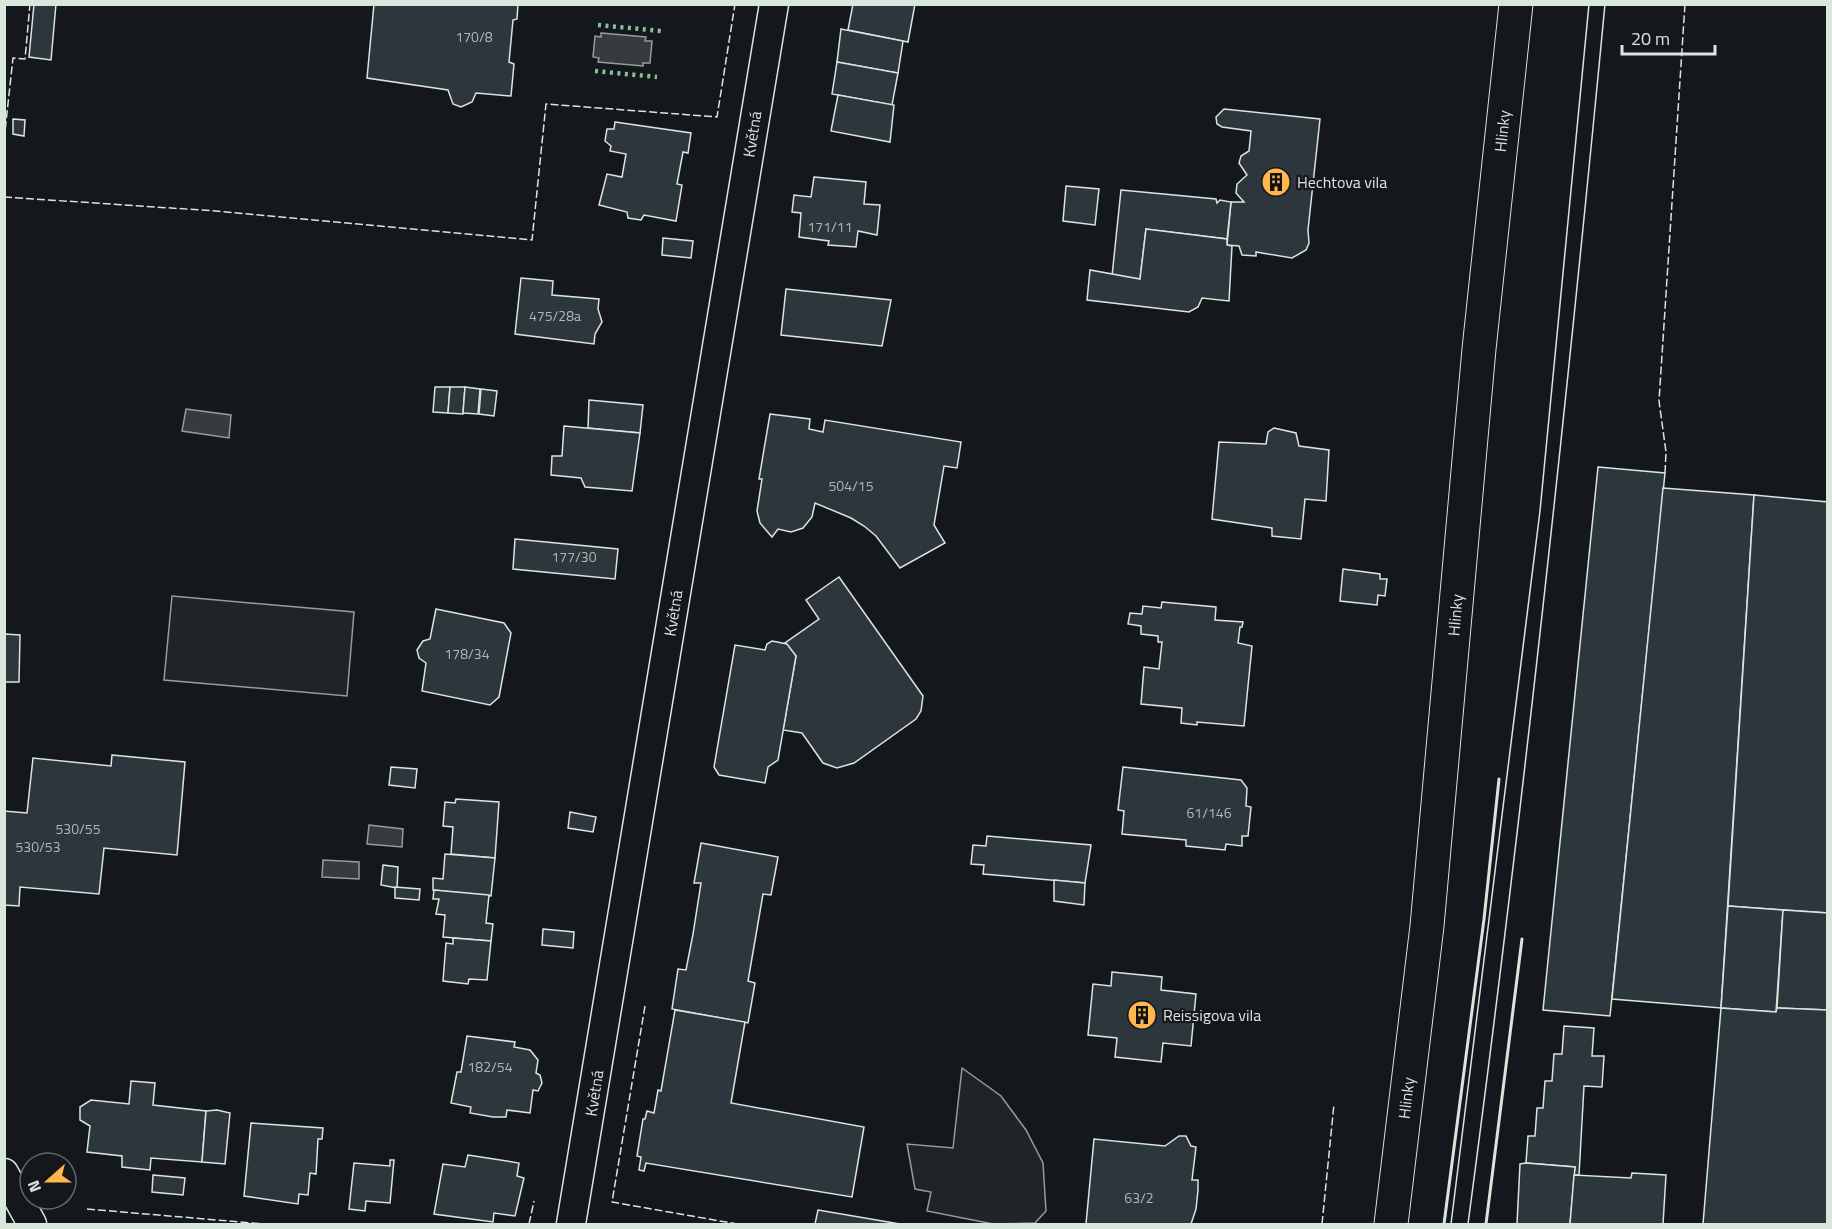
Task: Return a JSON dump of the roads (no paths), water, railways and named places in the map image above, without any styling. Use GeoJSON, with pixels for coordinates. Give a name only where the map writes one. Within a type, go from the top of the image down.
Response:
{"type":"FeatureCollection","features":[{"type":"Feature","properties":{"kind":"street","name":"Květná"},"geometry":{"type":"LineString","coordinates":[[576,1224],[774,4]]}},
{"type":"Feature","properties":{"kind":"street","name":"Hlinky"},"geometry":{"type":"LineString","coordinates":[[1391,1224],[1427,926],[1479,349],[1516,4]]}},
{"type":"Feature","properties":{"kind":"street"},"geometry":{"type":"LineString","coordinates":[[4,1173],[32,1224]]}},
{"type":"Feature","properties":{"kind":"tram line"},"geometry":{"type":"LineString","coordinates":[[1451,1224],[1540,511],[1589,4]]}},
{"type":"Feature","properties":{"kind":"tram line"},"geometry":{"type":"LineString","coordinates":[[1468,1224],[1507,920],[1542,615],[1605,4]]}},
{"type":"Feature","properties":{"kind":"place","name":"Hechtova vila"},"geometry":{"type":"Point","coordinates":[1276,182]}},
{"type":"Feature","properties":{"kind":"place","name":"Reissigova vila"},"geometry":{"type":"Point","coordinates":[1142,1015]}}]}
